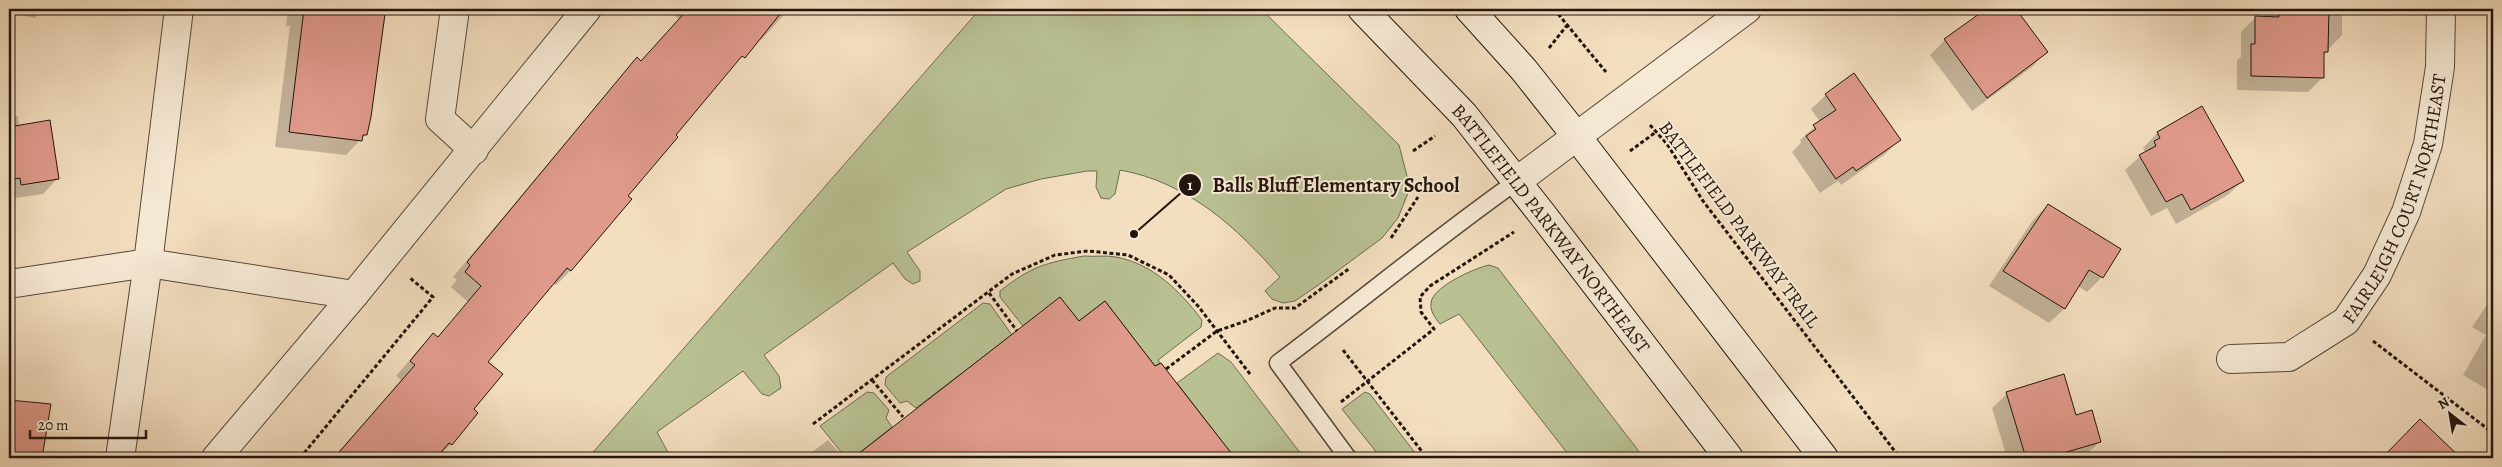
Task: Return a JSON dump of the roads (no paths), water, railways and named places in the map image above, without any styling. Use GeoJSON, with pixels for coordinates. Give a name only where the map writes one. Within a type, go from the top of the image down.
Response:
{"type":"FeatureCollection","features":[{"type":"Feature","properties":{"kind":"street"},"geometry":{"type":"LineString","coordinates":[[120,458],[148,263],[179,9]]}},
{"type":"Feature","properties":{"kind":"street"},"geometry":{"type":"LineString","coordinates":[[455,9],[440,119],[474,150]]}},
{"type":"Feature","properties":{"kind":"street"},"geometry":{"type":"LineString","coordinates":[[216,458],[474,150],[587,9]]}},
{"type":"Feature","properties":{"kind":"street","name":"BATTLEFIELD PARKWAY NORTHEAST"},"geometry":{"type":"LineString","coordinates":[[1362,9],[1464,115],[1517,181],[1729,458]]}},
{"type":"Feature","properties":{"kind":"street"},"geometry":{"type":"LineString","coordinates":[[1469,9],[1524,70],[1577,137],[1824,458]]}},
{"type":"Feature","properties":{"kind":"street"},"geometry":{"type":"LineString","coordinates":[[1517,181],[1747,9]]}},
{"type":"Feature","properties":{"kind":"street","name":"FAIRLEIGH COURT NORTHEAST"},"geometry":{"type":"LineString","coordinates":[[2231,359],[2289,357],[2346,321],[2377,275],[2406,212],[2428,144],[2440,67],[2441,9]]}},
{"type":"Feature","properties":{"kind":"street"},"geometry":{"type":"LineString","coordinates":[[9,284],[148,263],[354,295]]}},
{"type":"Feature","properties":{"kind":"lane"},"geometry":{"type":"LineString","coordinates":[[1348,458],[1278,363],[1369,295],[1448,231],[1517,181]]}},
{"type":"Feature","properties":{"kind":"place","name":"Balls Bluff Elementary School"},"geometry":{"type":"Point","coordinates":[1134,234]}}]}
